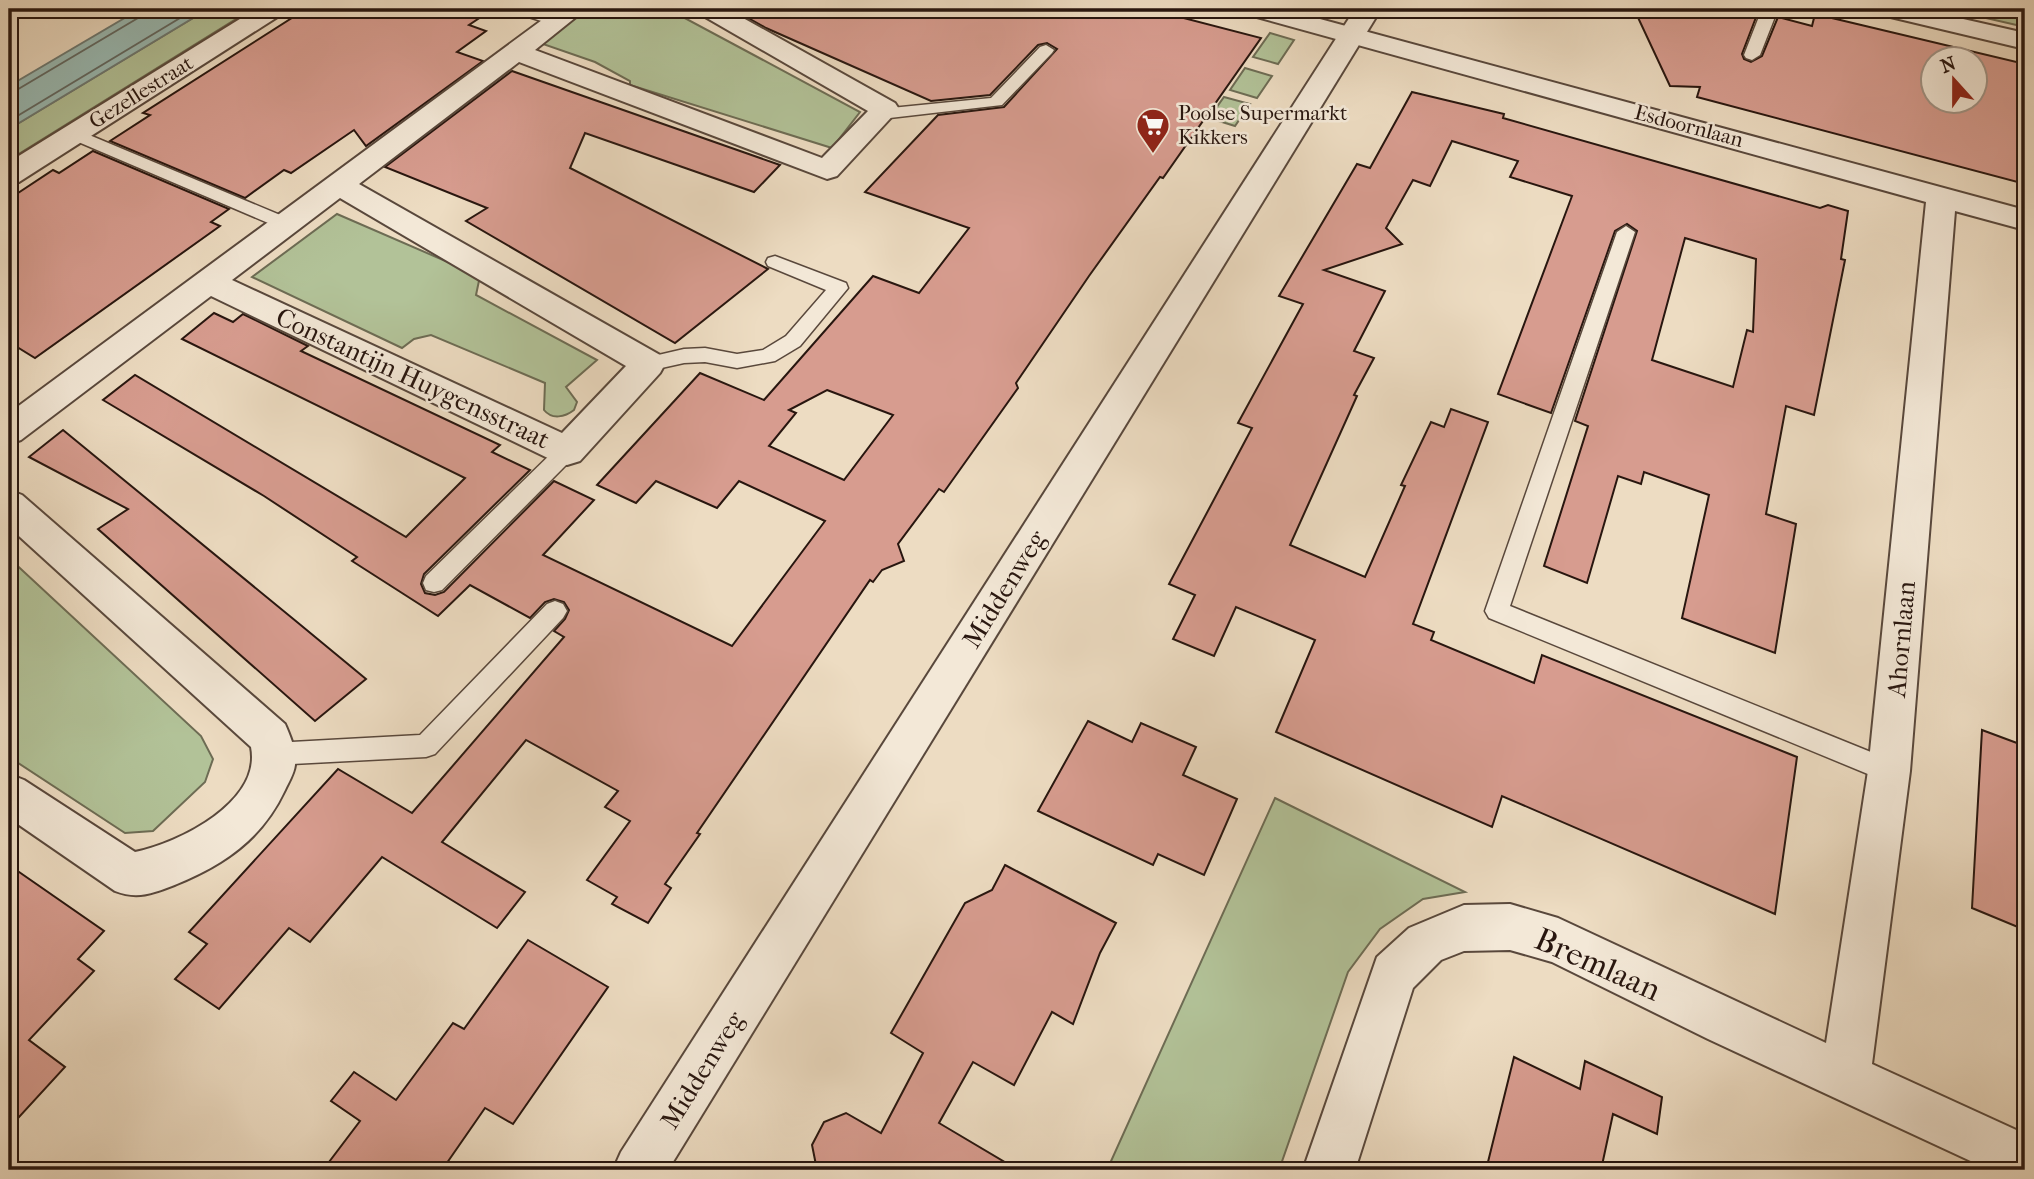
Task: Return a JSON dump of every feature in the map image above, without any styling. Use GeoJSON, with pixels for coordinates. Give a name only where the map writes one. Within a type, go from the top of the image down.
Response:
{"type":"FeatureCollection","features":[{"type":"Feature","properties":{"kind":"street","name":"Gezellestraat"},"geometry":{"type":"LineString","coordinates":[[9,175],[273,9]]}},
{"type":"Feature","properties":{"kind":"street"},"geometry":{"type":"LineString","coordinates":[[516,52],[827,170],[885,109],[709,9]]}},
{"type":"Feature","properties":{"kind":"street","name":"Esdoornlaan"},"geometry":{"type":"LineString","coordinates":[[1255,9],[1359,22],[1808,159],[2025,220]]}},
{"type":"Feature","properties":{"kind":"street"},"geometry":{"type":"LineString","coordinates":[[1887,9],[2025,41]]}},
{"type":"Feature","properties":{"kind":"street"},"geometry":{"type":"LineString","coordinates":[[9,431],[565,15]]}},
{"type":"Feature","properties":{"kind":"street","name":"Middenweg"},"geometry":{"type":"LineString","coordinates":[[639,1170],[1359,22]]}},
{"type":"Feature","properties":{"kind":"street"},"geometry":{"type":"LineString","coordinates":[[340,185],[648,363]]}},
{"type":"Feature","properties":{"kind":"street","name":"Ahornlaan"},"geometry":{"type":"LineString","coordinates":[[1845,1078],[1889,771],[1941,198]]}},
{"type":"Feature","properties":{"kind":"street","name":"Constantijn Huygensstraat"},"geometry":{"type":"LineString","coordinates":[[208,282],[567,451],[648,363]]}},
{"type":"Feature","properties":{"kind":"street"},"geometry":{"type":"LineString","coordinates":[[9,505],[270,737],[274,765],[259,797],[232,829],[201,852],[166,868],[131,875],[9,794]]}},
{"type":"Feature","properties":{"kind":"street","name":"Bremlaan"},"geometry":{"type":"LineString","coordinates":[[1328,1170],[1394,975],[1424,944],[1464,928],[1510,927],[1558,941],[1845,1078],[2025,1160]]}},
{"type":"Feature","properties":{"kind":"lane"},"geometry":{"type":"LineString","coordinates":[[518,9],[565,15]]}},
{"type":"Feature","properties":{"kind":"lane"},"geometry":{"type":"LineString","coordinates":[[1752,55],[1770,9]]}},
{"type":"Feature","properties":{"kind":"lane"},"geometry":{"type":"LineString","coordinates":[[881,114],[996,102],[1046,50]]}},
{"type":"Feature","properties":{"kind":"lane"},"geometry":{"type":"LineString","coordinates":[[75,134],[286,224]]}},
{"type":"Feature","properties":{"kind":"lane"},"geometry":{"type":"LineString","coordinates":[[1626,232],[1497,611],[1889,771]]}},
{"type":"Feature","properties":{"kind":"lane"},"geometry":{"type":"LineString","coordinates":[[648,363],[684,356],[705,355],[737,360],[768,356],[793,341],[839,288],[775,262]]}},
{"type":"Feature","properties":{"kind":"lane"},"geometry":{"type":"LineString","coordinates":[[434,583],[567,451]]}},
{"type":"Feature","properties":{"kind":"lane"},"geometry":{"type":"LineString","coordinates":[[273,754],[426,746],[555,611]]}},
{"type":"Feature","properties":{"kind":"green space"},"geometry":{"type":"Polygon","coordinates":[[[208,9],[252,9],[9,160],[9,129],[208,9]]]}},
{"type":"Feature","properties":{"kind":"green space"},"geometry":{"type":"Polygon","coordinates":[[[585,9],[668,9],[860,112],[832,148],[630,85],[630,81],[595,62],[540,43],[585,9]]]}},
{"type":"Feature","properties":{"kind":"green space"},"geometry":{"type":"Polygon","coordinates":[[[1947,9],[2025,9],[2025,27],[1947,9]]]}},
{"type":"Feature","properties":{"kind":"green space"},"geometry":{"type":"Polygon","coordinates":[[[1270,33],[1294,40],[1278,64],[1253,57],[1270,33]]]}},
{"type":"Feature","properties":{"kind":"green space"},"geometry":{"type":"Polygon","coordinates":[[[1245,68],[1272,76],[1257,98],[1230,90],[1245,68]]]}},
{"type":"Feature","properties":{"kind":"green space"},"geometry":{"type":"Polygon","coordinates":[[[1224,97],[1250,104],[1235,126],[1209,118],[1224,97]]]}},
{"type":"Feature","properties":{"kind":"green space"},"geometry":{"type":"Polygon","coordinates":[[[337,214],[480,276],[476,295],[597,360],[566,387],[577,402],[574,410],[563,416],[547,413],[544,410],[545,383],[431,335],[414,339],[402,348],[252,277],[337,214]]]}},
{"type":"Feature","properties":{"kind":"green space"},"geometry":{"type":"Polygon","coordinates":[[[9,558],[201,736],[213,759],[205,782],[153,831],[125,833],[9,757],[9,558]]]}},
{"type":"Feature","properties":{"kind":"green space"},"geometry":{"type":"Polygon","coordinates":[[[1275,798],[1465,892],[1423,899],[1380,929],[1348,972],[1279,1170],[1107,1170],[1275,798]]]}},
{"type":"Feature","properties":{"kind":"water"},"geometry":{"type":"Polygon","coordinates":[[[140,9],[208,9],[9,129],[9,86],[140,9]]]}},
{"type":"Feature","properties":{"kind":"building"},"geometry":{"type":"Polygon","coordinates":[[[306,9],[493,9],[469,25],[486,31],[457,52],[483,61],[366,146],[354,130],[291,173],[284,170],[245,198],[110,141],[150,115],[143,113],[306,9]]]}},
{"type":"Feature","properties":{"kind":"building"},"geometry":{"type":"Polygon","coordinates":[[[732,9],[1149,9],[1261,38],[1163,178],[1160,177],[1089,276],[1016,383],[1018,388],[944,492],[939,489],[898,544],[904,561],[882,570],[873,582],[870,580],[697,833],[700,834],[665,884],[671,888],[648,923],[612,904],[617,897],[587,880],[630,821],[605,807],[618,791],[526,740],[442,842],[525,892],[497,928],[382,857],[310,942],[289,928],[219,1009],[175,979],[207,944],[189,932],[338,769],[412,813],[564,637],[554,631],[569,610],[564,602],[554,599],[545,602],[530,618],[470,585],[438,616],[352,561],[357,557],[264,496],[103,400],[135,375],[406,537],[465,478],[182,339],[214,313],[233,322],[243,314],[308,346],[301,351],[500,445],[492,452],[530,470],[424,574],[421,584],[425,593],[435,595],[444,592],[554,481],[594,500],[543,555],[732,646],[825,521],[739,481],[717,508],[656,481],[636,503],[597,485],[700,373],[764,400],[873,276],[919,293],[969,228],[865,192],[938,115],[1004,107],[1057,49],[1047,43],[1038,45],[990,95],[931,101],[766,28],[732,9]],[[827,390],[789,410],[796,413],[769,446],[844,480],[893,415],[827,390]]]}},
{"type":"Feature","properties":{"kind":"building"},"geometry":{"type":"Polygon","coordinates":[[[1634,9],[1743,9],[1758,12],[1742,54],[1744,59],[1751,62],[1762,56],[1778,17],[1812,26],[1815,14],[1949,46],[1918,46],[1918,116],[1988,116],[1988,55],[2025,64],[2025,184],[1697,97],[1700,87],[1670,86],[1634,9]]]}},
{"type":"Feature","properties":{"kind":"building"},"geometry":{"type":"Polygon","coordinates":[[[512,71],[780,165],[754,192],[585,133],[570,168],[768,269],[675,343],[466,221],[487,208],[385,167],[512,71]]]}},
{"type":"Feature","properties":{"kind":"building"},"geometry":{"type":"Polygon","coordinates":[[[1412,92],[1504,114],[1503,118],[1820,208],[1828,205],[1848,211],[1841,259],[1845,260],[1814,415],[1786,406],[1766,514],[1796,524],[1775,653],[1682,618],[1709,495],[1644,472],[1641,484],[1618,476],[1587,583],[1544,566],[1588,426],[1575,421],[1637,231],[1627,224],[1615,231],[1551,413],[1498,394],[1572,196],[1510,177],[1518,161],[1452,141],[1430,186],[1413,180],[1386,228],[1402,244],[1324,270],[1385,291],[1354,351],[1374,358],[1354,395],[1357,396],[1290,545],[1365,577],[1405,486],[1401,485],[1431,422],[1444,427],[1451,409],[1488,422],[1413,624],[1434,632],[1431,640],[1534,683],[1542,655],[1797,757],[1775,914],[1502,796],[1492,827],[1276,732],[1315,640],[1236,607],[1214,656],[1173,639],[1195,595],[1169,584],[1252,428],[1238,423],[1303,304],[1279,296],[1357,164],[1370,168],[1412,92]],[[1685,238],[1652,360],[1733,387],[1747,330],[1753,332],[1756,259],[1685,238]]]}},
{"type":"Feature","properties":{"kind":"building"},"geometry":{"type":"Polygon","coordinates":[[[93,151],[229,209],[211,222],[220,226],[35,358],[9,342],[9,199],[53,170],[59,173],[93,151]]]}},
{"type":"Feature","properties":{"kind":"building"},"geometry":{"type":"Polygon","coordinates":[[[63,430],[366,679],[315,721],[98,529],[128,509],[29,457],[63,430]]]}},
{"type":"Feature","properties":{"kind":"building"},"geometry":{"type":"Polygon","coordinates":[[[1088,721],[1132,742],[1141,723],[1196,747],[1183,775],[1237,799],[1204,875],[1158,854],[1153,865],[1038,811],[1088,721]]]}},
{"type":"Feature","properties":{"kind":"building"},"geometry":{"type":"Polygon","coordinates":[[[1982,730],[2025,746],[2025,930],[1972,908],[1982,730]]]}},
{"type":"Feature","properties":{"kind":"building"},"geometry":{"type":"Polygon","coordinates":[[[9,865],[104,931],[78,959],[94,971],[29,1040],[65,1067],[9,1128],[9,865]]]}},
{"type":"Feature","properties":{"kind":"building"},"geometry":{"type":"Polygon","coordinates":[[[1005,865],[1116,923],[1100,953],[1073,1024],[1052,1012],[1014,1085],[973,1062],[939,1123],[1018,1170],[817,1170],[812,1145],[824,1122],[846,1113],[881,1133],[923,1053],[891,1033],[965,903],[992,890],[1005,865]]]}},
{"type":"Feature","properties":{"kind":"building"},"geometry":{"type":"Polygon","coordinates":[[[528,940],[608,987],[513,1124],[485,1108],[442,1170],[323,1170],[360,1121],[331,1101],[354,1072],[396,1100],[453,1023],[464,1029],[528,940]]]}},
{"type":"Feature","properties":{"kind":"building"},"geometry":{"type":"Polygon","coordinates":[[[1514,1057],[1580,1089],[1585,1061],[1662,1097],[1657,1134],[1613,1114],[1601,1170],[1486,1170],[1514,1057]]]}},
{"type":"Feature","properties":{"kind":"place","name":"Poolse Supermarkt Kikkers"},"geometry":{"type":"Point","coordinates":[1153,155]}}]}
